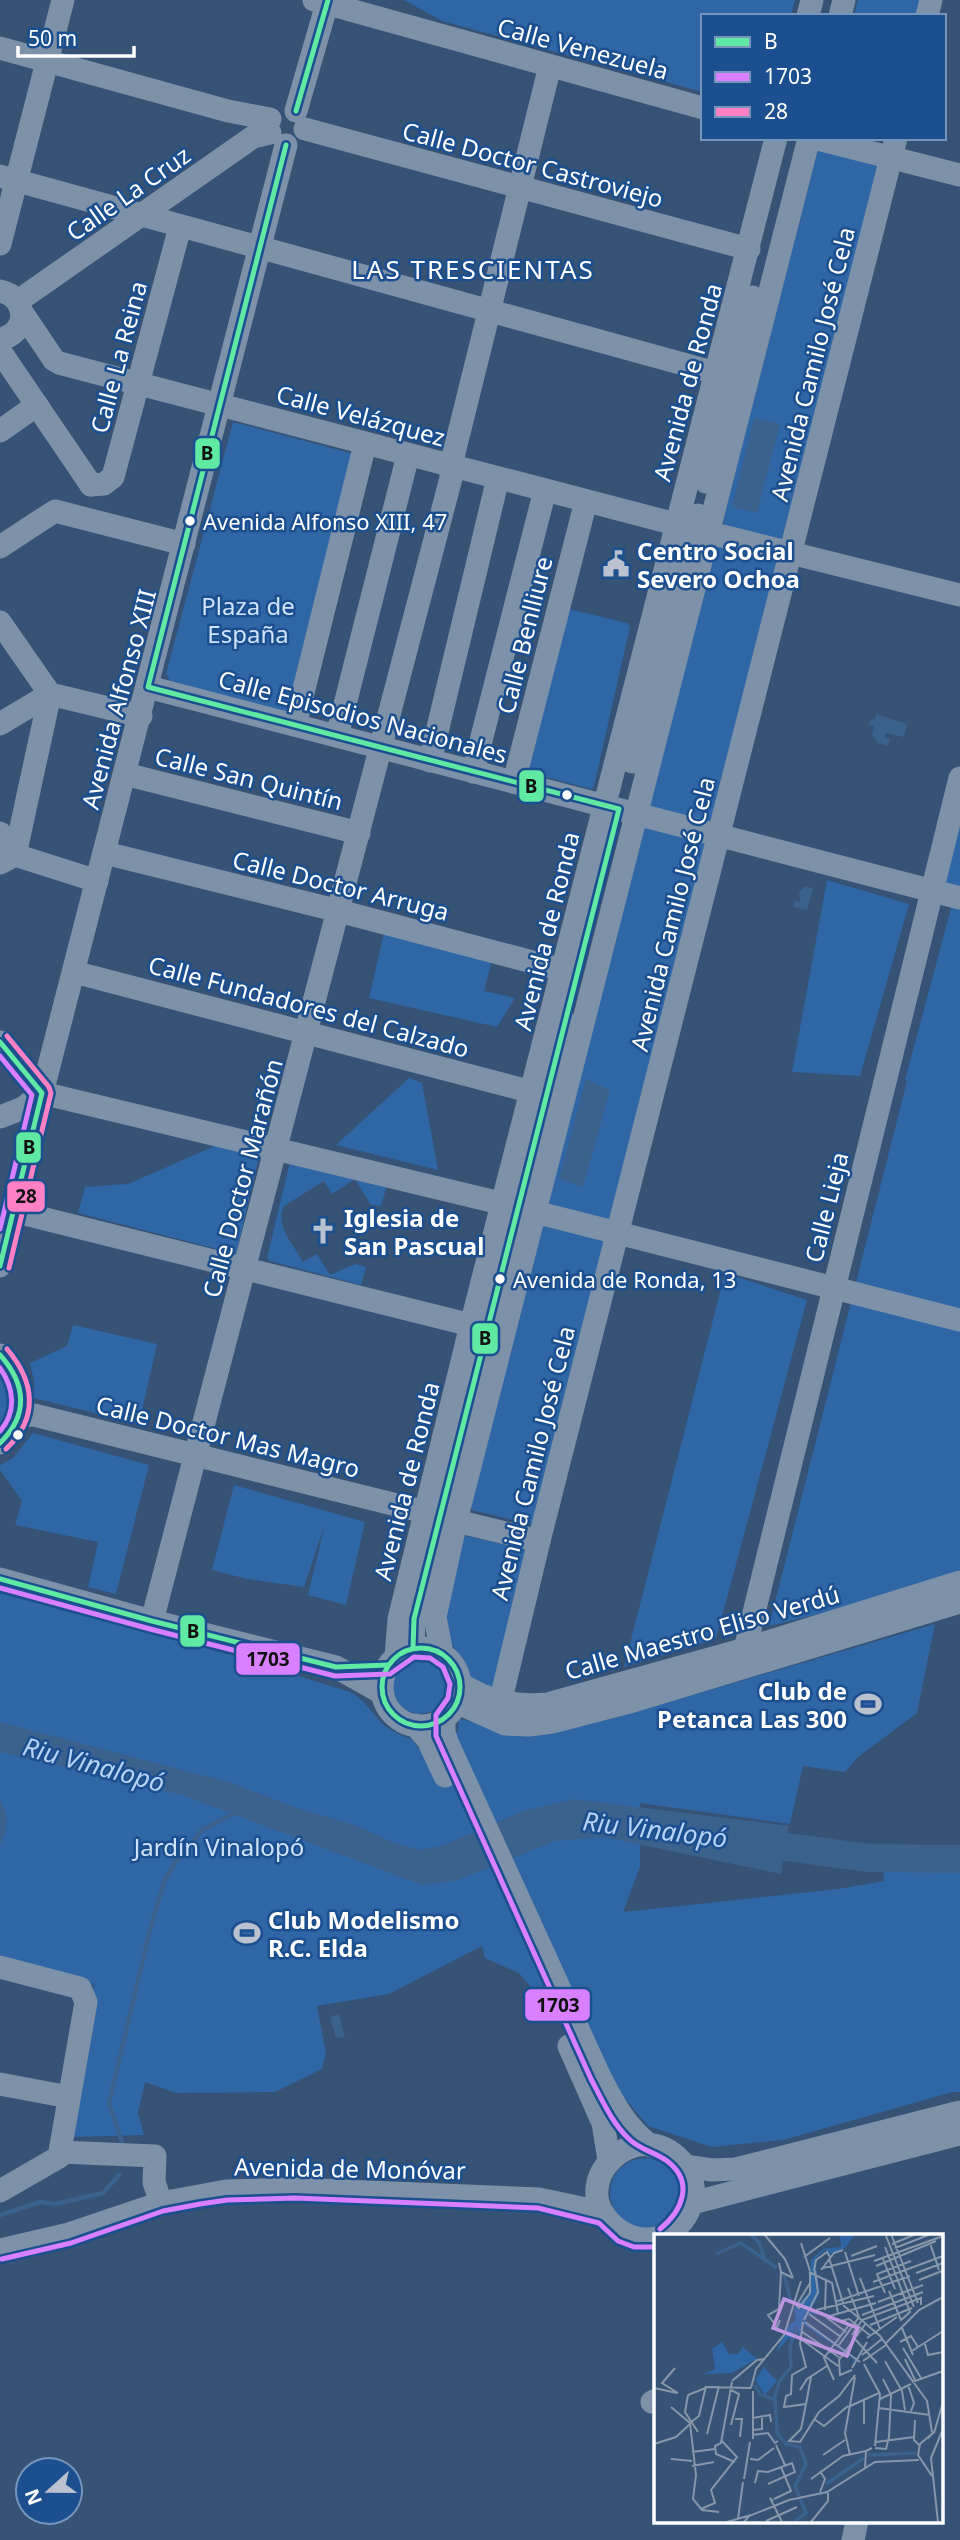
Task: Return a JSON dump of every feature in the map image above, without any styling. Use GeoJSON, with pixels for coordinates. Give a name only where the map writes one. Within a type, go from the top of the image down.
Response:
{"type":"FeatureCollection","features":[{"type":"Feature","properties":{"kind":"street"},"geometry":{"type":"LineString","coordinates":[[0,244],[8,178],[63,0]]}},
{"type":"Feature","properties":{"kind":"street"},"geometry":{"type":"LineString","coordinates":[[0,48],[228,111],[275,133],[300,139],[300,120],[323,1]]}},
{"type":"Feature","properties":{"kind":"street","name":"Calle Venezuela"},"geometry":{"type":"LineString","coordinates":[[323,1],[701,107]]}},
{"type":"Feature","properties":{"kind":"street","name":"Calle Doctor Marañón"},"geometry":{"type":"LineString","coordinates":[[152,1621],[452,478],[451,465],[488,308],[550,66]]}},
{"type":"Feature","properties":{"kind":"street"},"geometry":{"type":"LineString","coordinates":[[275,133],[274,114],[284,109],[300,120]]}},
{"type":"Feature","properties":{"kind":"street","name":"Calle Doctor Castroviejo"},"geometry":{"type":"LineString","coordinates":[[300,120],[519,187],[748,249]]}},
{"type":"Feature","properties":{"kind":"street","name":"Calle La Cruz"},"geometry":{"type":"LineString","coordinates":[[0,339],[15,334],[21,325],[14,302],[144,215],[253,136],[275,133]]}},
{"type":"Feature","properties":{"kind":"street","name":"Avenida Alfonso XIII"},"geometry":{"type":"LineString","coordinates":[[0,1266],[260,247],[275,133]]}},
{"type":"Feature","properties":{"kind":"street","name":"Avenida de Ronda"},"geometry":{"type":"LineString","coordinates":[[694,529],[716,373],[775,140]]}},
{"type":"Feature","properties":{"kind":"street","name":"Avenida de Ronda"},"geometry":{"type":"LineString","coordinates":[[442,1654],[435,1617],[520,1208],[532,1092],[563,970],[620,810],[791,140]]}},
{"type":"Feature","properties":{"kind":"street","name":"Avenida de Ronda"},"geometry":{"type":"LineString","coordinates":[[399,1657],[414,1619],[694,529],[811,140]]}},
{"type":"Feature","properties":{"kind":"street"},"geometry":{"type":"LineString","coordinates":[[828,140],[894,148],[960,175]]}},
{"type":"Feature","properties":{"kind":"street","name":"Avenida Camilo José Cela"},"geometry":{"type":"LineString","coordinates":[[500,1703],[894,148]]}},
{"type":"Feature","properties":{"kind":"street"},"geometry":{"type":"LineString","coordinates":[[8,178],[180,227],[488,308],[716,373]]}},
{"type":"Feature","properties":{"kind":"street","name":"Calle La Reina"},"geometry":{"type":"LineString","coordinates":[[91,485],[104,484],[113,477],[180,227]]}},
{"type":"Feature","properties":{"kind":"street","name":"Calle Velázquez"},"geometry":{"type":"LineString","coordinates":[[14,302],[54,360],[59,363],[694,529],[960,595]]}},
{"type":"Feature","properties":{"kind":"street"},"geometry":{"type":"LineString","coordinates":[[0,351],[91,485],[78,497],[74,516]]}},
{"type":"Feature","properties":{"kind":"street"},"geometry":{"type":"LineString","coordinates":[[0,431],[37,405]]}},
{"type":"Feature","properties":{"kind":"street"},"geometry":{"type":"LineString","coordinates":[[295,725],[365,444]]}},
{"type":"Feature","properties":{"kind":"street"},"geometry":{"type":"LineString","coordinates":[[337,736],[408,455]]}},
{"type":"Feature","properties":{"kind":"street"},"geometry":{"type":"LineString","coordinates":[[430,761],[498,478]]}},
{"type":"Feature","properties":{"kind":"street"},"geometry":{"type":"LineString","coordinates":[[473,772],[545,490]]}},
{"type":"Feature","properties":{"kind":"street","name":"Calle Benlliure"},"geometry":{"type":"LineString","coordinates":[[514,782],[586,501]]}},
{"type":"Feature","properties":{"kind":"street"},"geometry":{"type":"LineString","coordinates":[[0,547],[55,511],[184,544]]}},
{"type":"Feature","properties":{"kind":"street"},"geometry":{"type":"LineString","coordinates":[[0,622],[50,694],[141,716]]}},
{"type":"Feature","properties":{"kind":"street","name":"Calle Episodios Nacionales"},"geometry":{"type":"LineString","coordinates":[[148,687],[960,898]]}},
{"type":"Feature","properties":{"kind":"street"},"geometry":{"type":"LineString","coordinates":[[0,724],[50,694]]}},
{"type":"Feature","properties":{"kind":"street"},"geometry":{"type":"LineString","coordinates":[[8,859],[50,694]]}},
{"type":"Feature","properties":{"kind":"street","name":"Calle San Quintín"},"geometry":{"type":"LineString","coordinates":[[125,774],[359,834]]}},
{"type":"Feature","properties":{"kind":"street","name":"Calle Lieja"},"geometry":{"type":"LineString","coordinates":[[745,1649],[960,778]]}},
{"type":"Feature","properties":{"kind":"street"},"geometry":{"type":"LineString","coordinates":[[0,833],[8,859]]}},
{"type":"Feature","properties":{"kind":"street","name":"Calle Doctor Arruga"},"geometry":{"type":"LineString","coordinates":[[105,853],[563,970]]}},
{"type":"Feature","properties":{"kind":"street"},"geometry":{"type":"LineString","coordinates":[[8,859],[97,881]]}},
{"type":"Feature","properties":{"kind":"street","name":"Calle Fundadores del Calzado"},"geometry":{"type":"LineString","coordinates":[[74,972],[532,1092]]}},
{"type":"Feature","properties":{"kind":"street"},"geometry":{"type":"LineString","coordinates":[[0,1042],[42,1093],[520,1208],[960,1320]]}},
{"type":"Feature","properties":{"kind":"street"},"geometry":{"type":"LineString","coordinates":[[0,1117],[23,1108],[42,1093]]}},
{"type":"Feature","properties":{"kind":"street","name":"Avenida de Ronda"},"geometry":{"type":"LineString","coordinates":[[399,1657],[399,1619],[471,1325],[520,1208]]}},
{"type":"Feature","properties":{"kind":"street"},"geometry":{"type":"LineString","coordinates":[[13,1211],[471,1325]]}},
{"type":"Feature","properties":{"kind":"street"},"geometry":{"type":"LineString","coordinates":[[0,1355],[9,1363],[19,1383],[22,1405],[13,1429],[0,1443]]}},
{"type":"Feature","properties":{"kind":"street","name":"Calle Doctor Mas Magro"},"geometry":{"type":"LineString","coordinates":[[19,1416],[34,1415],[425,1512]]}},
{"type":"Feature","properties":{"kind":"street"},"geometry":{"type":"LineString","coordinates":[[456,1521],[539,1541]]}},
{"type":"Feature","properties":{"kind":"street"},"geometry":{"type":"LineString","coordinates":[[0,1579],[152,1621],[336,1667],[382,1693]]}},
{"type":"Feature","properties":{"kind":"street","name":"Calle Maestro Eliso Verdú"},"geometry":{"type":"LineString","coordinates":[[453,1701],[522,1706],[547,1704],[745,1649],[960,1581]]}},
{"type":"Feature","properties":{"kind":"street","name":"Calle Maestro Eliso Verdú"},"geometry":{"type":"LineString","coordinates":[[453,1701],[505,1724],[529,1726],[552,1722],[633,1701],[960,1602]]}},
{"type":"Feature","properties":{"kind":"street"},"geometry":{"type":"LineString","coordinates":[[336,1667],[433,1650],[442,1654],[450,1661],[453,1701],[441,1748]]}},
{"type":"Feature","properties":{"kind":"street"},"geometry":{"type":"LineString","coordinates":[[399,1657],[382,1683],[382,1693],[390,1710],[397,1717],[415,1725],[441,1748],[540,1963],[610,2097],[632,2130],[650,2146],[664,2149],[676,2156],[691,2178],[692,2203],[687,2217],[667,2234]]}},
{"type":"Feature","properties":{"kind":"street"},"geometry":{"type":"LineString","coordinates":[[415,1725],[436,1723],[453,1701]]}},
{"type":"Feature","properties":{"kind":"street"},"geometry":{"type":"LineString","coordinates":[[540,1963],[603,2123],[604,2170],[597,2197],[604,2215],[624,2234],[637,2239],[654,2238]]}},
{"type":"Feature","properties":{"kind":"street"},"geometry":{"type":"LineString","coordinates":[[0,1967],[80,1988],[86,2002],[60,2154]]}},
{"type":"Feature","properties":{"kind":"street"},"geometry":{"type":"LineString","coordinates":[[0,2084],[69,2097]]}},
{"type":"Feature","properties":{"kind":"street"},"geometry":{"type":"LineString","coordinates":[[685,2166],[712,2170],[736,2169],[960,2112]]}},
{"type":"Feature","properties":{"kind":"street"},"geometry":{"type":"LineString","coordinates":[[692,2203],[960,2134]]}},
{"type":"Feature","properties":{"kind":"street","name":"Avenida de Monóvar"},"geometry":{"type":"LineString","coordinates":[[539,2199],[575,2192],[629,2147],[650,2146]]}},
{"type":"Feature","properties":{"kind":"street"},"geometry":{"type":"LineString","coordinates":[[0,2191],[60,2154],[155,2156],[154,2182],[161,2203]]}},
{"type":"Feature","properties":{"kind":"street","name":"Avenida de Monóvar"},"geometry":{"type":"LineString","coordinates":[[0,2250],[69,2234],[161,2203],[226,2191],[295,2189],[539,2199],[604,2215]]}},
{"type":"Feature","properties":{"kind":"street"},"geometry":{"type":"LineString","coordinates":[[853,2540],[857,2522]]}},
{"type":"Feature","properties":{"kind":"green space"},"geometry":{"type":"Polygon","coordinates":[[[404,0],[795,0],[792,14],[701,14],[701,91],[442,21],[404,0]]]}},
{"type":"Feature","properties":{"kind":"green space"},"geometry":{"type":"Polygon","coordinates":[[[858,0],[924,0],[920,14],[854,14],[858,0]]]}},
{"type":"Feature","properties":{"kind":"green space"},"geometry":{"type":"Polygon","coordinates":[[[818,149],[880,164],[784,542],[724,525],[723,520],[818,149]]]}},
{"type":"Feature","properties":{"kind":"green space","name":"Plaza de España"},"geometry":{"type":"Polygon","coordinates":[[[233,422],[354,454],[292,707],[283,714],[173,686],[166,674],[233,422]]]}},
{"type":"Feature","properties":{"kind":"green space"},"geometry":{"type":"Polygon","coordinates":[[[714,544],[776,559],[780,564],[714,819],[709,822],[651,808],[649,804],[714,544]]]}},
{"type":"Feature","properties":{"kind":"green space"},"geometry":{"type":"Polygon","coordinates":[[[565,608],[627,623],[630,627],[594,786],[591,789],[523,771],[565,608]]]}},
{"type":"Feature","properties":{"kind":"green space"},"geometry":{"type":"Polygon","coordinates":[[[960,778],[960,1581],[769,1626],[907,1081],[905,1080],[954,897],[931,891],[960,778]]]}},
{"type":"Feature","properties":{"kind":"green space"},"geometry":{"type":"Polygon","coordinates":[[[642,826],[709,843],[612,1218],[604,1221],[552,1206],[547,1199],[642,826]]]}},
{"type":"Feature","properties":{"kind":"green space"},"geometry":{"type":"Polygon","coordinates":[[[827,880],[909,904],[860,1076],[792,1072],[827,880]]]}},
{"type":"Feature","properties":{"kind":"green space"},"geometry":{"type":"Polygon","coordinates":[[[384,933],[492,960],[484,991],[515,998],[497,1027],[369,998],[384,933]]]}},
{"type":"Feature","properties":{"kind":"green space"},"geometry":{"type":"Polygon","coordinates":[[[409,1078],[422,1083],[438,1170],[336,1145],[409,1078]]]}},
{"type":"Feature","properties":{"kind":"green space"},"geometry":{"type":"Polygon","coordinates":[[[219,1144],[260,1153],[236,1254],[78,1213],[85,1187],[128,1184],[219,1144]]]}},
{"type":"Feature","properties":{"kind":"green space"},"geometry":{"type":"Polygon","coordinates":[[[294,1161],[387,1186],[381,1206],[371,1205],[355,1179],[332,1194],[324,1181],[284,1206],[282,1213],[281,1220],[286,1235],[303,1262],[317,1254],[330,1275],[355,1264],[366,1267],[361,1285],[267,1258],[289,1166],[294,1161]]]}},
{"type":"Feature","properties":{"kind":"green space"},"geometry":{"type":"Polygon","coordinates":[[[547,1223],[605,1238],[535,1521],[530,1524],[472,1510],[469,1499],[542,1226],[547,1223]]]}},
{"type":"Feature","properties":{"kind":"green space"},"geometry":{"type":"Polygon","coordinates":[[[725,1273],[807,1300],[716,1639],[624,1667],[725,1273]]]}},
{"type":"Feature","properties":{"kind":"green space"},"geometry":{"type":"Polygon","coordinates":[[[73,1325],[157,1344],[139,1424],[34,1398],[30,1363],[67,1346],[73,1325]]]}},
{"type":"Feature","properties":{"kind":"green space"},"geometry":{"type":"Polygon","coordinates":[[[0,1375],[8,1400],[0,1424],[0,1375]]]}},
{"type":"Feature","properties":{"kind":"green space"},"geometry":{"type":"Polygon","coordinates":[[[33,1433],[149,1465],[116,1594],[88,1587],[98,1542],[15,1525],[22,1501],[0,1470],[0,1465],[13,1458],[33,1433]]]}},
{"type":"Feature","properties":{"kind":"green space"},"geometry":{"type":"Polygon","coordinates":[[[234,1485],[365,1522],[346,1605],[308,1595],[325,1524],[304,1587],[247,1579],[212,1570],[234,1485]]]}},
{"type":"Feature","properties":{"kind":"green space"},"geometry":{"type":"Polygon","coordinates":[[[466,1536],[524,1549],[526,1554],[496,1685],[490,1689],[469,1678],[447,1634],[444,1608],[463,1538],[466,1536]]]}},
{"type":"Feature","properties":{"kind":"green space","name":"Jardín Vinalopó"},"geometry":{"type":"Polygon","coordinates":[[[0,1591],[245,1659],[353,1693],[384,1725],[413,1739],[418,1748],[458,1731],[459,1719],[532,1733],[607,1720],[935,1624],[917,1713],[858,1757],[845,1772],[803,1766],[790,1824],[640,1803],[640,1867],[623,1912],[838,1889],[884,1881],[883,1865],[960,1865],[960,2092],[783,2140],[712,2147],[648,2126],[519,1973],[485,1958],[482,1946],[389,1994],[317,2006],[326,2053],[322,2069],[275,2092],[176,2093],[145,2082],[138,2113],[144,2135],[74,2137],[94,1985],[0,1960],[0,1591]]]}},
{"type":"Feature","properties":{"kind":"green space"},"geometry":{"type":"Polygon","coordinates":[[[420,1658],[435,1663],[443,1671],[448,1686],[443,1701],[435,1709],[420,1714],[405,1709],[397,1701],[392,1686],[397,1671],[405,1663],[420,1658]]]}},
{"type":"Feature","properties":{"kind":"green space"},"geometry":{"type":"Polygon","coordinates":[[[645,2158],[670,2168],[680,2193],[670,2218],[645,2228],[620,2218],[610,2193],[620,2168],[645,2158]]]}},
{"type":"Feature","properties":{"kind":"water"},"geometry":{"type":"Polygon","coordinates":[[[754,418],[780,424],[757,513],[732,507],[754,418]]]}},
{"type":"Feature","properties":{"kind":"water"},"geometry":{"type":"Polygon","coordinates":[[[876,714],[907,724],[904,737],[885,733],[885,738],[890,739],[888,746],[878,743],[872,735],[874,726],[870,725],[869,721],[875,719],[876,714]]]}},
{"type":"Feature","properties":{"kind":"water"},"geometry":{"type":"Polygon","coordinates":[[[806,886],[813,889],[807,910],[794,907],[795,901],[800,902],[799,892],[806,886]]]}},
{"type":"Feature","properties":{"kind":"water"},"geometry":{"type":"Polygon","coordinates":[[[586,1079],[610,1090],[583,1187],[559,1179],[586,1079]]]}},
{"type":"Feature","properties":{"kind":"water"},"geometry":{"type":"Polygon","coordinates":[[[0,1722],[232,1783],[420,1850],[444,1845],[526,1810],[574,1799],[789,1826],[781,1874],[604,1837],[556,1841],[455,1881],[422,1885],[182,1795],[0,1752],[0,1722]]]}},
{"type":"Feature","properties":{"kind":"water"},"geometry":{"type":"Polygon","coordinates":[[[0,1799],[7,1822],[0,1844],[0,1799]]]}},
{"type":"Feature","properties":{"kind":"water"},"geometry":{"type":"Polygon","coordinates":[[[339,2014],[345,2037],[336,2038],[330,2017],[339,2014]]]}},
{"type":"Feature","properties":{"kind":"waterway"},"geometry":{"type":"LineString","coordinates":[[122,2142],[109,2103],[164,1882],[175,1863],[202,1830],[238,1811]]}},
{"type":"Feature","properties":{"kind":"waterway","name":"Riu Vinalopó"},"geometry":{"type":"LineString","coordinates":[[747,1842],[870,1858],[960,1859]]}},
{"type":"Feature","properties":{"kind":"waterway"},"geometry":{"type":"LineString","coordinates":[[0,2215],[40,2202],[55,2204],[103,2193],[119,2175]]}},
{"type":"Feature","properties":{"kind":"transit line","name":"B"},"geometry":{"type":"LineString","coordinates":[[296,111],[328,0]]}},
{"type":"Feature","properties":{"kind":"transit line","name":"B"},"geometry":{"type":"LineString","coordinates":[[286,145],[148,687],[619,809],[414,1619],[413,1648]]}},
{"type":"Feature","properties":{"kind":"transit line","name":"28"},"geometry":{"type":"LineString","coordinates":[[7,1036],[51,1093],[9,1268]]}},
{"type":"Feature","properties":{"kind":"transit line","name":"B"},"geometry":{"type":"LineString","coordinates":[[0,1042],[42,1093],[0,1266]]}},
{"type":"Feature","properties":{"kind":"transit line","name":"1703"},"geometry":{"type":"LineString","coordinates":[[0,1056],[32,1095],[0,1229]]}},
{"type":"Feature","properties":{"kind":"transit line","name":"28"},"geometry":{"type":"LineString","coordinates":[[6,1449],[24,1425],[29,1400],[23,1374],[7,1349]]}},
{"type":"Feature","properties":{"kind":"transit line","name":"B"},"geometry":{"type":"LineString","coordinates":[[0,1355],[15,1377],[21,1399],[16,1422],[0,1443]]}},
{"type":"Feature","properties":{"kind":"transit line","name":"1703"},"geometry":{"type":"LineString","coordinates":[[0,1368],[12,1400],[9,1416],[0,1431]]}},
{"type":"Feature","properties":{"kind":"transit line","name":"B"},"geometry":{"type":"LineString","coordinates":[[0,1579],[152,1621],[336,1667],[388,1665]]}},
{"type":"Feature","properties":{"kind":"transit line","name":"1703"},"geometry":{"type":"LineString","coordinates":[[0,1588],[335,1676],[390,1674],[414,1657],[430,1658],[443,1667],[450,1684],[448,1698],[436,1715],[436,1736],[591,2079],[623,2133],[638,2146],[667,2161],[681,2178],[683,2187],[679,2205],[660,2229]]}},
{"type":"Feature","properties":{"kind":"transit line","name":"B"},"geometry":{"type":"LineString","coordinates":[[421,1648],[436,1651],[453,1665],[460,1687],[457,1702],[443,1719],[421,1726],[406,1723],[389,1709],[382,1687],[385,1672],[399,1655],[421,1648]]}},
{"type":"Feature","properties":{"kind":"transit line","name":"1703"},"geometry":{"type":"LineString","coordinates":[[2,2259],[71,2243],[163,2211],[227,2200],[295,2198],[538,2208],[599,2223],[618,2241],[634,2247],[654,2247]]}},
{"type":"Feature","properties":{"kind":"place","name":"Avenida Alfonso XIII, 47"},"geometry":{"type":"Point","coordinates":[190,521]}},
{"type":"Feature","properties":{"kind":"place","name":"Centro Social Severo Ochoa"},"geometry":{"type":"Point","coordinates":[616,564]}},
{"type":"Feature","properties":{"kind":"place","name":"Iglesia de San Pascual"},"geometry":{"type":"Point","coordinates":[323,1231]}},
{"type":"Feature","properties":{"kind":"place","name":"Avenida de Ronda, 13"},"geometry":{"type":"Point","coordinates":[500,1279]}},
{"type":"Feature","properties":{"kind":"place","name":"Club de Petanca Las 300"},"geometry":{"type":"Point","coordinates":[868,1704]}},
{"type":"Feature","properties":{"kind":"place","name":"Club Modelismo R.C. Elda"},"geometry":{"type":"Point","coordinates":[247,1933]}},
{"type":"Feature","properties":{"kind":"district","name":"LAS TRESCIENTAS"},"geometry":{"type":"Point","coordinates":[473,269]}}]}
